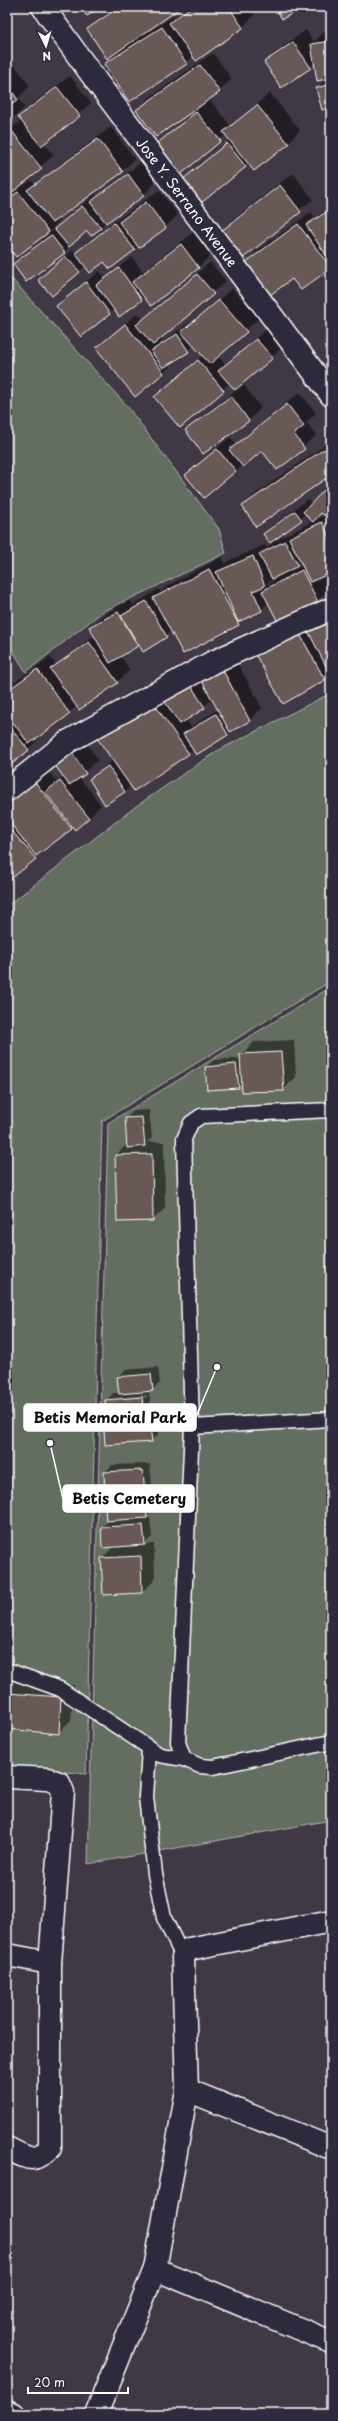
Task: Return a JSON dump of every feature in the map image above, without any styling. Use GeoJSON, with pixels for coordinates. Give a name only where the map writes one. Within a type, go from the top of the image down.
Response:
{"type":"FeatureCollection","features":[{"type":"Feature","properties":{"kind":"street","name":"Jose Y. Serrano Avenue"},"geometry":{"type":"LineString","coordinates":[[44,7],[97,82],[331,395]]}},
{"type":"Feature","properties":{"kind":"street"},"geometry":{"type":"LineString","coordinates":[[7,790],[69,741],[213,662],[331,609]]}},
{"type":"Feature","properties":{"kind":"street"},"geometry":{"type":"LineString","coordinates":[[7,1777],[48,1779],[59,1783],[63,1792],[50,1963],[50,2148],[41,2156],[30,2159],[7,2148]]}},
{"type":"Feature","properties":{"kind":"street"},"geometry":{"type":"LineString","coordinates":[[96,2414],[155,2269],[187,2090],[183,1957],[189,1949],[331,1921]]}},
{"type":"Feature","properties":{"kind":"street"},"geometry":{"type":"LineString","coordinates":[[7,1954],[50,1963]]}},
{"type":"Feature","properties":{"kind":"street"},"geometry":{"type":"LineString","coordinates":[[187,2090],[331,2148]]}},
{"type":"Feature","properties":{"kind":"street"},"geometry":{"type":"LineString","coordinates":[[155,2269],[331,2342]]}},
{"type":"Feature","properties":{"kind":"street"},"geometry":{"type":"LineString","coordinates":[[7,2411],[13,2414]]}},
{"type":"Feature","properties":{"kind":"lane"},"geometry":{"type":"LineString","coordinates":[[184,1759],[178,1742],[192,1427],[184,1139],[191,1123],[201,1116],[331,1110]]}},
{"type":"Feature","properties":{"kind":"lane"},"geometry":{"type":"LineString","coordinates":[[192,1427],[331,1419]]}},
{"type":"Feature","properties":{"kind":"lane"},"geometry":{"type":"LineString","coordinates":[[7,1670],[60,1688],[149,1749],[166,1757],[184,1759],[200,1766],[213,1767],[331,1742]]}},
{"type":"Feature","properties":{"kind":"lane"},"geometry":{"type":"LineString","coordinates":[[149,1749],[146,1797],[155,1874],[164,1918],[183,1957]]}},
{"type":"Feature","properties":{"kind":"green space"},"geometry":{"type":"Polygon","coordinates":[[[10,277],[127,406],[219,529],[226,553],[102,612],[26,672],[7,641],[7,279],[10,277]]]}},
{"type":"Feature","properties":{"kind":"green space"},"geometry":{"type":"Polygon","coordinates":[[[331,693],[331,981],[102,1121],[86,1774],[7,1766],[7,906],[135,807],[217,751],[331,693]]]}},
{"type":"Feature","properties":{"kind":"green space"},"geometry":{"type":"Polygon","coordinates":[[[331,987],[331,1820],[88,1864],[108,1123],[331,987]]]}},
{"type":"Feature","properties":{"kind":"building"},"geometry":{"type":"Polygon","coordinates":[[[80,7],[101,7],[87,16],[80,7]]]}},
{"type":"Feature","properties":{"kind":"building"},"geometry":{"type":"Polygon","coordinates":[[[119,7],[182,7],[107,59],[87,29],[119,7]]]}},
{"type":"Feature","properties":{"kind":"building"},"geometry":{"type":"Polygon","coordinates":[[[191,7],[229,7],[243,28],[196,61],[169,23],[191,7]]]}},
{"type":"Feature","properties":{"kind":"building"},"geometry":{"type":"Polygon","coordinates":[[[275,7],[305,7],[282,19],[275,7]]]}},
{"type":"Feature","properties":{"kind":"building"},"geometry":{"type":"Polygon","coordinates":[[[162,27],[187,64],[129,102],[104,64],[162,27]]]}},
{"type":"Feature","properties":{"kind":"building"},"geometry":{"type":"Polygon","coordinates":[[[331,41],[331,78],[317,81],[311,44],[331,41]]]}},
{"type":"Feature","properties":{"kind":"building"},"geometry":{"type":"Polygon","coordinates":[[[293,42],[311,68],[281,88],[264,62],[293,42]]]}},
{"type":"Feature","properties":{"kind":"building"},"geometry":{"type":"Polygon","coordinates":[[[200,65],[220,92],[156,137],[136,110],[200,65]]]}},
{"type":"Feature","properties":{"kind":"building"},"geometry":{"type":"Polygon","coordinates":[[[7,84],[18,100],[7,108],[7,84]]]}},
{"type":"Feature","properties":{"kind":"building"},"geometry":{"type":"Polygon","coordinates":[[[331,84],[331,107],[322,110],[316,88],[331,84]]]}},
{"type":"Feature","properties":{"kind":"building"},"geometry":{"type":"Polygon","coordinates":[[[57,87],[80,116],[41,146],[18,117],[57,87]]]}},
{"type":"Feature","properties":{"kind":"building"},"geometry":{"type":"Polygon","coordinates":[[[257,105],[289,144],[254,171],[223,132],[257,105]]]}},
{"type":"Feature","properties":{"kind":"building"},"geometry":{"type":"Polygon","coordinates":[[[7,112],[13,121],[7,125],[7,112]]]}},
{"type":"Feature","properties":{"kind":"building"},"geometry":{"type":"Polygon","coordinates":[[[196,112],[221,141],[180,175],[155,145],[196,112]]]}},
{"type":"Feature","properties":{"kind":"building"},"geometry":{"type":"Polygon","coordinates":[[[11,130],[42,169],[11,193],[7,187],[7,133],[11,130]]]}},
{"type":"Feature","properties":{"kind":"building"},"geometry":{"type":"Polygon","coordinates":[[[98,139],[123,172],[52,223],[27,190],[98,139]]]}},
{"type":"Feature","properties":{"kind":"building"},"geometry":{"type":"Polygon","coordinates":[[[227,143],[246,167],[201,203],[182,180],[227,143]]]}},
{"type":"Feature","properties":{"kind":"building"},"geometry":{"type":"Polygon","coordinates":[[[128,174],[144,196],[106,223],[90,202],[128,174]]]}},
{"type":"Feature","properties":{"kind":"building"},"geometry":{"type":"Polygon","coordinates":[[[280,185],[301,212],[242,259],[220,232],[280,185]]]}},
{"type":"Feature","properties":{"kind":"building"},"geometry":{"type":"Polygon","coordinates":[[[18,192],[49,232],[16,257],[7,246],[7,200],[18,192]]]}},
{"type":"Feature","properties":{"kind":"building"},"geometry":{"type":"Polygon","coordinates":[[[146,202],[166,228],[139,248],[119,222],[146,202]]]}},
{"type":"Feature","properties":{"kind":"building"},"geometry":{"type":"Polygon","coordinates":[[[82,206],[101,228],[91,236],[87,231],[69,247],[54,229],[82,206]]]}},
{"type":"Feature","properties":{"kind":"building"},"geometry":{"type":"Polygon","coordinates":[[[331,209],[331,260],[330,261],[306,225],[331,209]]]}},
{"type":"Feature","properties":{"kind":"building"},"geometry":{"type":"Polygon","coordinates":[[[114,223],[135,250],[110,269],[104,262],[90,273],[75,253],[114,223]]]}},
{"type":"Feature","properties":{"kind":"building"},"geometry":{"type":"Polygon","coordinates":[[[298,224],[331,268],[301,290],[292,279],[270,295],[246,262],[298,224]]]}},
{"type":"Feature","properties":{"kind":"building"},"geometry":{"type":"Polygon","coordinates":[[[51,235],[65,253],[26,282],[13,264],[51,235]]]}},
{"type":"Feature","properties":{"kind":"building"},"geometry":{"type":"Polygon","coordinates":[[[181,244],[199,268],[151,306],[132,282],[181,244]]]}},
{"type":"Feature","properties":{"kind":"building"},"geometry":{"type":"Polygon","coordinates":[[[65,256],[80,272],[52,296],[38,280],[65,256]]]}},
{"type":"Feature","properties":{"kind":"building"},"geometry":{"type":"Polygon","coordinates":[[[119,268],[142,300],[119,317],[96,285],[119,268]]]}},
{"type":"Feature","properties":{"kind":"building"},"geometry":{"type":"Polygon","coordinates":[[[197,274],[214,294],[153,345],[136,325],[197,274]]]}},
{"type":"Feature","properties":{"kind":"building"},"geometry":{"type":"Polygon","coordinates":[[[86,282],[110,314],[81,337],[56,306],[86,282]]]}},
{"type":"Feature","properties":{"kind":"building"},"geometry":{"type":"Polygon","coordinates":[[[219,300],[247,332],[210,364],[181,332],[219,300]]]}},
{"type":"Feature","properties":{"kind":"building"},"geometry":{"type":"Polygon","coordinates":[[[125,324],[164,373],[135,397],[96,348],[125,324]]]}},
{"type":"Feature","properties":{"kind":"building"},"geometry":{"type":"Polygon","coordinates":[[[177,334],[189,352],[163,368],[151,351],[177,334]]]}},
{"type":"Feature","properties":{"kind":"building"},"geometry":{"type":"Polygon","coordinates":[[[256,339],[273,358],[235,390],[218,371],[256,339]]]}},
{"type":"Feature","properties":{"kind":"building"},"geometry":{"type":"Polygon","coordinates":[[[198,360],[224,391],[180,428],[154,397],[198,360]]]}},
{"type":"Feature","properties":{"kind":"building"},"geometry":{"type":"Polygon","coordinates":[[[231,396],[249,421],[203,454],[185,430],[231,396]]]}},
{"type":"Feature","properties":{"kind":"building"},"geometry":{"type":"Polygon","coordinates":[[[287,404],[304,426],[294,434],[305,449],[277,470],[262,451],[243,467],[229,450],[287,404]]]}},
{"type":"Feature","properties":{"kind":"building"},"geometry":{"type":"Polygon","coordinates":[[[217,449],[236,471],[204,498],[185,475],[217,449]]]}},
{"type":"Feature","properties":{"kind":"building"},"geometry":{"type":"Polygon","coordinates":[[[324,449],[331,459],[331,475],[256,527],[242,506],[324,449]]]}},
{"type":"Feature","properties":{"kind":"building"},"geometry":{"type":"Polygon","coordinates":[[[327,487],[331,491],[331,521],[321,513],[313,522],[303,512],[327,487]]]}},
{"type":"Feature","properties":{"kind":"building"},"geometry":{"type":"Polygon","coordinates":[[[295,511],[302,520],[270,543],[263,534],[295,511]]]}},
{"type":"Feature","properties":{"kind":"building"},"geometry":{"type":"Polygon","coordinates":[[[322,522],[331,540],[331,573],[310,582],[289,538],[322,522]]]}},
{"type":"Feature","properties":{"kind":"building"},"geometry":{"type":"Polygon","coordinates":[[[285,541],[298,566],[272,579],[259,554],[285,541]]]}},
{"type":"Feature","properties":{"kind":"building"},"geometry":{"type":"Polygon","coordinates":[[[253,556],[265,586],[253,591],[262,611],[238,622],[216,572],[253,556]]]}},
{"type":"Feature","properties":{"kind":"building"},"geometry":{"type":"Polygon","coordinates":[[[209,569],[239,625],[183,654],[153,598],[209,569]]]}},
{"type":"Feature","properties":{"kind":"building"},"geometry":{"type":"Polygon","coordinates":[[[302,570],[318,602],[278,622],[262,591],[302,570]]]}},
{"type":"Feature","properties":{"kind":"building"},"geometry":{"type":"Polygon","coordinates":[[[146,601],[167,637],[143,652],[121,616],[146,601]]]}},
{"type":"Feature","properties":{"kind":"building"},"geometry":{"type":"Polygon","coordinates":[[[118,612],[138,646],[110,663],[89,627],[118,612]]]}},
{"type":"Feature","properties":{"kind":"building"},"geometry":{"type":"Polygon","coordinates":[[[331,614],[331,676],[306,627],[331,614]]]}},
{"type":"Feature","properties":{"kind":"building"},"geometry":{"type":"Polygon","coordinates":[[[297,629],[325,680],[283,704],[254,652],[297,629]]]}},
{"type":"Feature","properties":{"kind":"building"},"geometry":{"type":"Polygon","coordinates":[[[89,642],[118,683],[79,710],[50,669],[89,642]]]}},
{"type":"Feature","properties":{"kind":"building"},"geometry":{"type":"Polygon","coordinates":[[[219,663],[250,721],[230,732],[198,674],[219,663]]]}},
{"type":"Feature","properties":{"kind":"building"},"geometry":{"type":"Polygon","coordinates":[[[37,669],[70,714],[29,744],[7,714],[7,691],[37,669]]]}},
{"type":"Feature","properties":{"kind":"building"},"geometry":{"type":"Polygon","coordinates":[[[188,681],[205,708],[180,724],[162,698],[188,681]]]}},
{"type":"Feature","properties":{"kind":"building"},"geometry":{"type":"Polygon","coordinates":[[[152,701],[189,754],[134,791],[97,738],[152,701]]]}},
{"type":"Feature","properties":{"kind":"building"},"geometry":{"type":"Polygon","coordinates":[[[216,714],[228,735],[196,755],[183,734],[216,714]]]}},
{"type":"Feature","properties":{"kind":"building"},"geometry":{"type":"Polygon","coordinates":[[[7,724],[29,750],[7,768],[7,724]]]}},
{"type":"Feature","properties":{"kind":"building"},"geometry":{"type":"Polygon","coordinates":[[[70,749],[86,774],[69,785],[52,761],[70,749]]]}},
{"type":"Feature","properties":{"kind":"building"},"geometry":{"type":"Polygon","coordinates":[[[108,766],[125,792],[105,805],[89,779],[108,766]]]}},
{"type":"Feature","properties":{"kind":"building"},"geometry":{"type":"Polygon","coordinates":[[[31,777],[72,829],[36,856],[7,819],[7,795],[31,777]]]}},
{"type":"Feature","properties":{"kind":"building"},"geometry":{"type":"Polygon","coordinates":[[[60,781],[89,818],[75,830],[45,792],[60,781]]]}},
{"type":"Feature","properties":{"kind":"building"},"geometry":{"type":"Polygon","coordinates":[[[12,831],[36,859],[7,882],[7,835],[12,831]]]}},
{"type":"Feature","properties":{"kind":"building"},"geometry":{"type":"Polygon","coordinates":[[[281,1052],[284,1091],[242,1092],[240,1054],[281,1052]]]}},
{"type":"Feature","properties":{"kind":"building"},"geometry":{"type":"Polygon","coordinates":[[[236,1064],[239,1088],[207,1090],[205,1067],[236,1064]]]}},
{"type":"Feature","properties":{"kind":"building"},"geometry":{"type":"Polygon","coordinates":[[[142,1117],[145,1146],[127,1148],[125,1118],[142,1117]]]}},
{"type":"Feature","properties":{"kind":"building"},"geometry":{"type":"Polygon","coordinates":[[[152,1154],[153,1221],[117,1222],[115,1155],[152,1154]]]}},
{"type":"Feature","properties":{"kind":"building"},"geometry":{"type":"Polygon","coordinates":[[[151,1374],[153,1391],[119,1394],[117,1377],[151,1374]]]}},
{"type":"Feature","properties":{"kind":"building"},"geometry":{"type":"Polygon","coordinates":[[[142,1397],[144,1417],[107,1421],[105,1400],[142,1397]]]}},
{"type":"Feature","properties":{"kind":"building"},"geometry":{"type":"Polygon","coordinates":[[[150,1425],[152,1442],[105,1445],[104,1429],[150,1425]]]}},
{"type":"Feature","properties":{"kind":"building"},"geometry":{"type":"Polygon","coordinates":[[[143,1470],[145,1496],[105,1498],[104,1472],[143,1470]]]}},
{"type":"Feature","properties":{"kind":"building"},"geometry":{"type":"Polygon","coordinates":[[[146,1502],[147,1518],[106,1521],[105,1505],[146,1502]]]}},
{"type":"Feature","properties":{"kind":"building"},"geometry":{"type":"Polygon","coordinates":[[[143,1525],[145,1545],[102,1548],[101,1527],[143,1525]]]}},
{"type":"Feature","properties":{"kind":"building"},"geometry":{"type":"Polygon","coordinates":[[[141,1556],[142,1593],[103,1595],[101,1558],[141,1556]]]}},
{"type":"Feature","properties":{"kind":"building"},"geometry":{"type":"Polygon","coordinates":[[[7,1693],[61,1697],[59,1734],[7,1729],[7,1693]]]}},
{"type":"Feature","properties":{"kind":"place","name":"Betis Memorial Park"},"geometry":{"type":"Point","coordinates":[217,1367]}},
{"type":"Feature","properties":{"kind":"place","name":"Betis Cemetery"},"geometry":{"type":"Point","coordinates":[50,1443]}}]}
